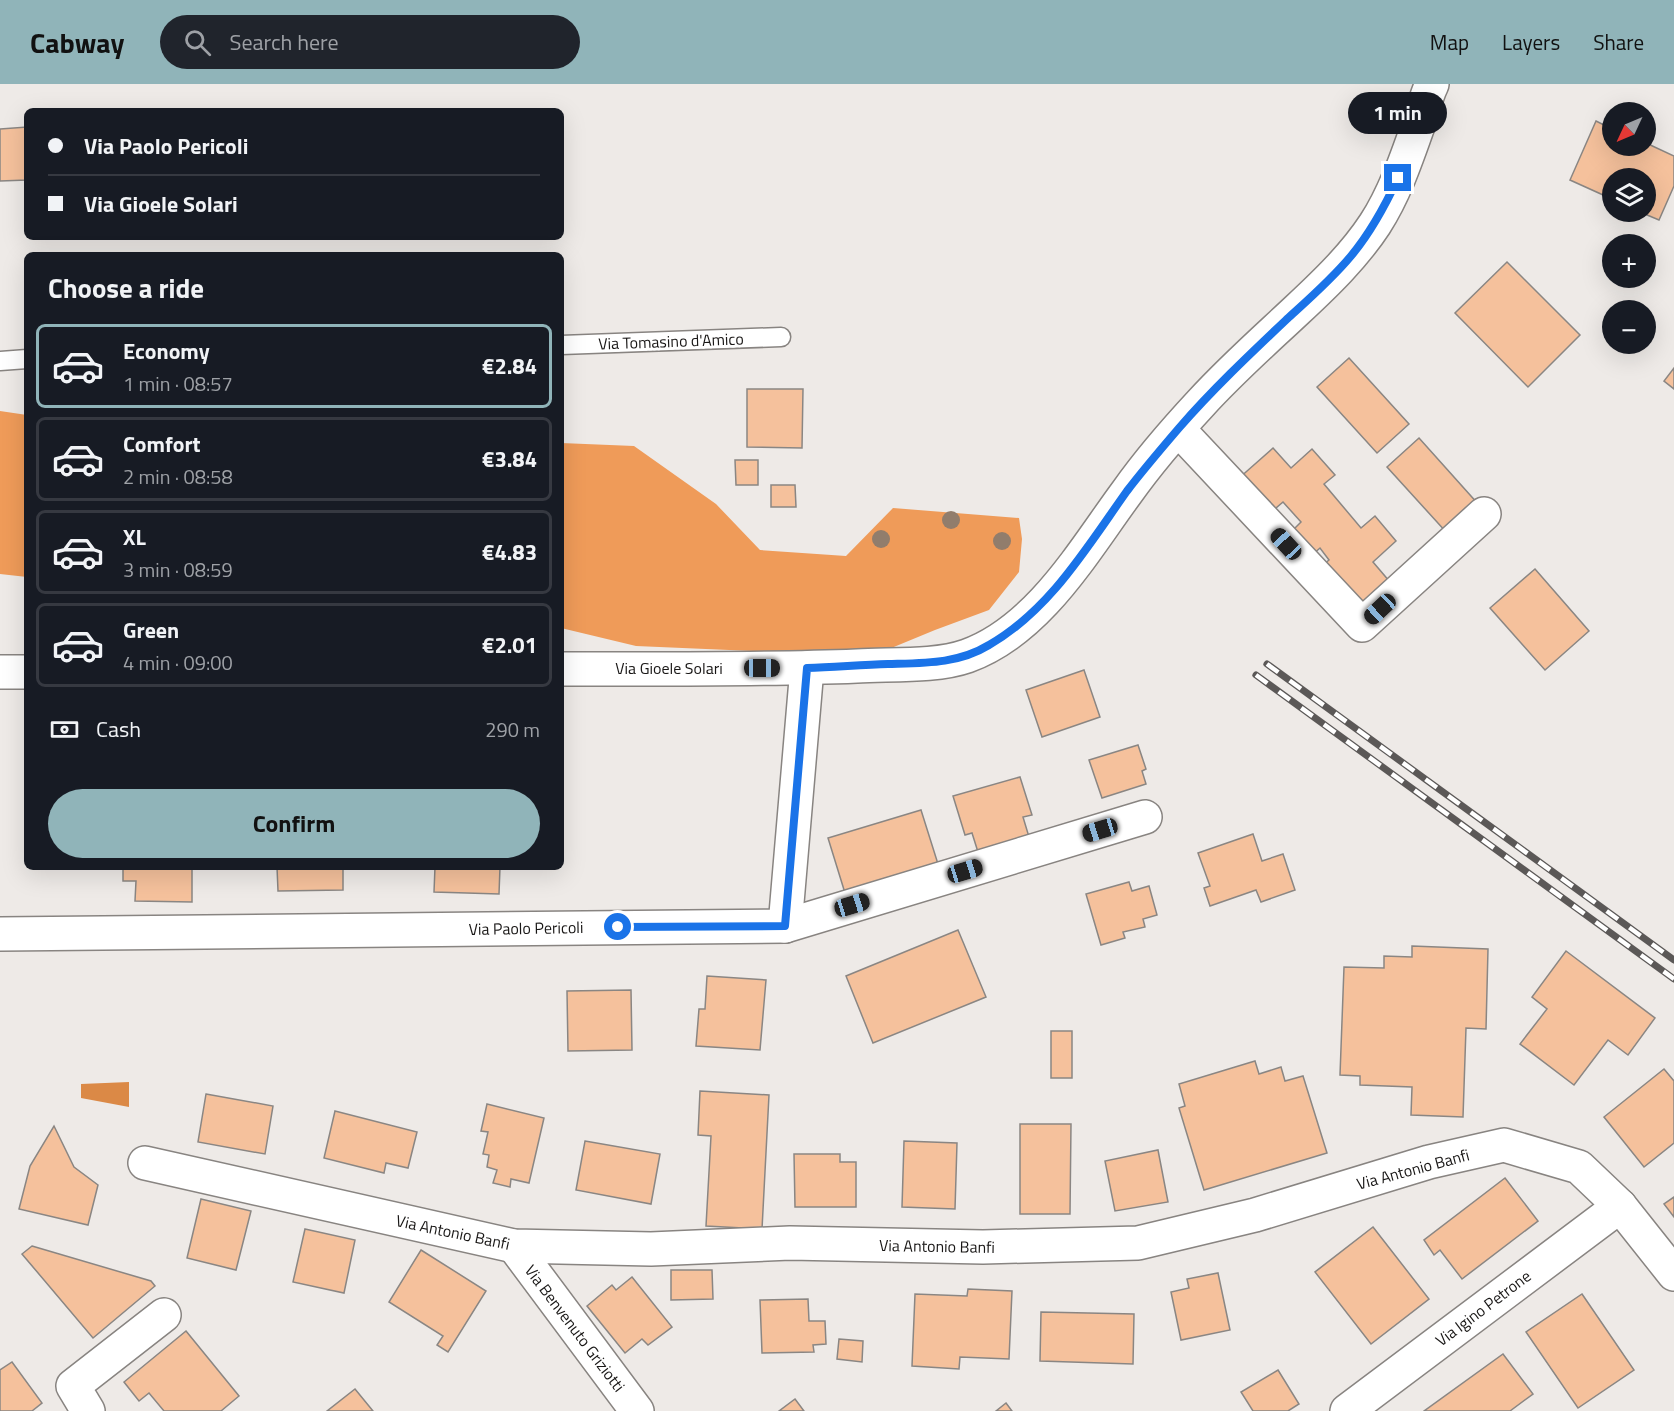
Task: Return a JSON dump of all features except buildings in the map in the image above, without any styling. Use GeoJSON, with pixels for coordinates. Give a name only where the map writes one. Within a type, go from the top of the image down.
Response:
{"type":"FeatureCollection","features":[{"type":"Feature","properties":{"kind":"street","name":"Via Gioele Solari"},"geometry":{"type":"LineString","coordinates":[[564,669],[807,668],[930,663],[970,655],[1001,638],[1039,606],[1062,581],[1128,489],[1178,429],[1232,371],[1352,255],[1381,213],[1398,178],[1430,85]]}},
{"type":"Feature","properties":{"kind":"street"},"geometry":{"type":"LineString","coordinates":[[1178,429],[1362,625],[1484,514]]}},
{"type":"Feature","properties":{"kind":"street"},"geometry":{"type":"LineString","coordinates":[[785,926],[807,668]]}},
{"type":"Feature","properties":{"kind":"street"},"geometry":{"type":"LineString","coordinates":[[0,672],[24,672]]}},
{"type":"Feature","properties":{"kind":"street","name":"Via Paolo Pericoli"},"geometry":{"type":"LineString","coordinates":[[0,934],[785,926],[1144,817]]}},
{"type":"Feature","properties":{"kind":"street","name":"Via Antonio Banfi"},"geometry":{"type":"LineString","coordinates":[[145,1164],[514,1246],[651,1249],[790,1243],[983,1247],[1138,1243],[1255,1215],[1428,1162],[1504,1145],[1579,1167],[1620,1206],[1674,1274]]}},
{"type":"Feature","properties":{"kind":"street","name":"Via Igino Petrone"},"geometry":{"type":"LineString","coordinates":[[1347,1411],[1620,1206]]}},
{"type":"Feature","properties":{"kind":"street","name":"Via Benvenuto Griziotti"},"geometry":{"type":"LineString","coordinates":[[514,1246],[637,1411]]}},
{"type":"Feature","properties":{"kind":"street"},"geometry":{"type":"LineString","coordinates":[[88,1411],[73,1386],[164,1315]]}},
{"type":"Feature","properties":{"kind":"lane","name":"Via Tomasino d'Amico"},"geometry":{"type":"LineString","coordinates":[[564,345],[781,337]]}},
{"type":"Feature","properties":{"kind":"lane"},"geometry":{"type":"LineString","coordinates":[[0,361],[24,359]]}},
{"type":"Feature","properties":{"kind":"shaded area"},"geometry":{"type":"Polygon","coordinates":[[[0,411],[24,415],[24,577],[0,574],[0,411]]]}},
{"type":"Feature","properties":{"kind":"shaded area"},"geometry":{"type":"Polygon","coordinates":[[[564,443],[634,446],[716,504],[760,550],[846,556],[893,508],[1019,518],[1022,539],[1019,572],[989,610],[872,656],[636,646],[564,629],[564,443]]]}},
{"type":"Feature","properties":{"kind":"shaded area"},"geometry":{"type":"Polygon","coordinates":[[[129,1082],[129,1107],[81,1098],[81,1084],[129,1082]]]}},
{"type":"Feature","properties":{"kind":"railway"},"geometry":{"type":"LineString","coordinates":[[1267,664],[1674,960]]}},
{"type":"Feature","properties":{"kind":"railway"},"geometry":{"type":"LineString","coordinates":[[1256,675],[1674,979]]}},
{"type":"Feature","properties":{"kind":"route"},"geometry":{"type":"LineString","coordinates":[[618,927],[785,926],[807,668],[930,663],[951,660],[970,655],[1012,630],[1062,581],[1128,489],[1202,402],[1352,255],[1375,224],[1398,178]]}}]}
